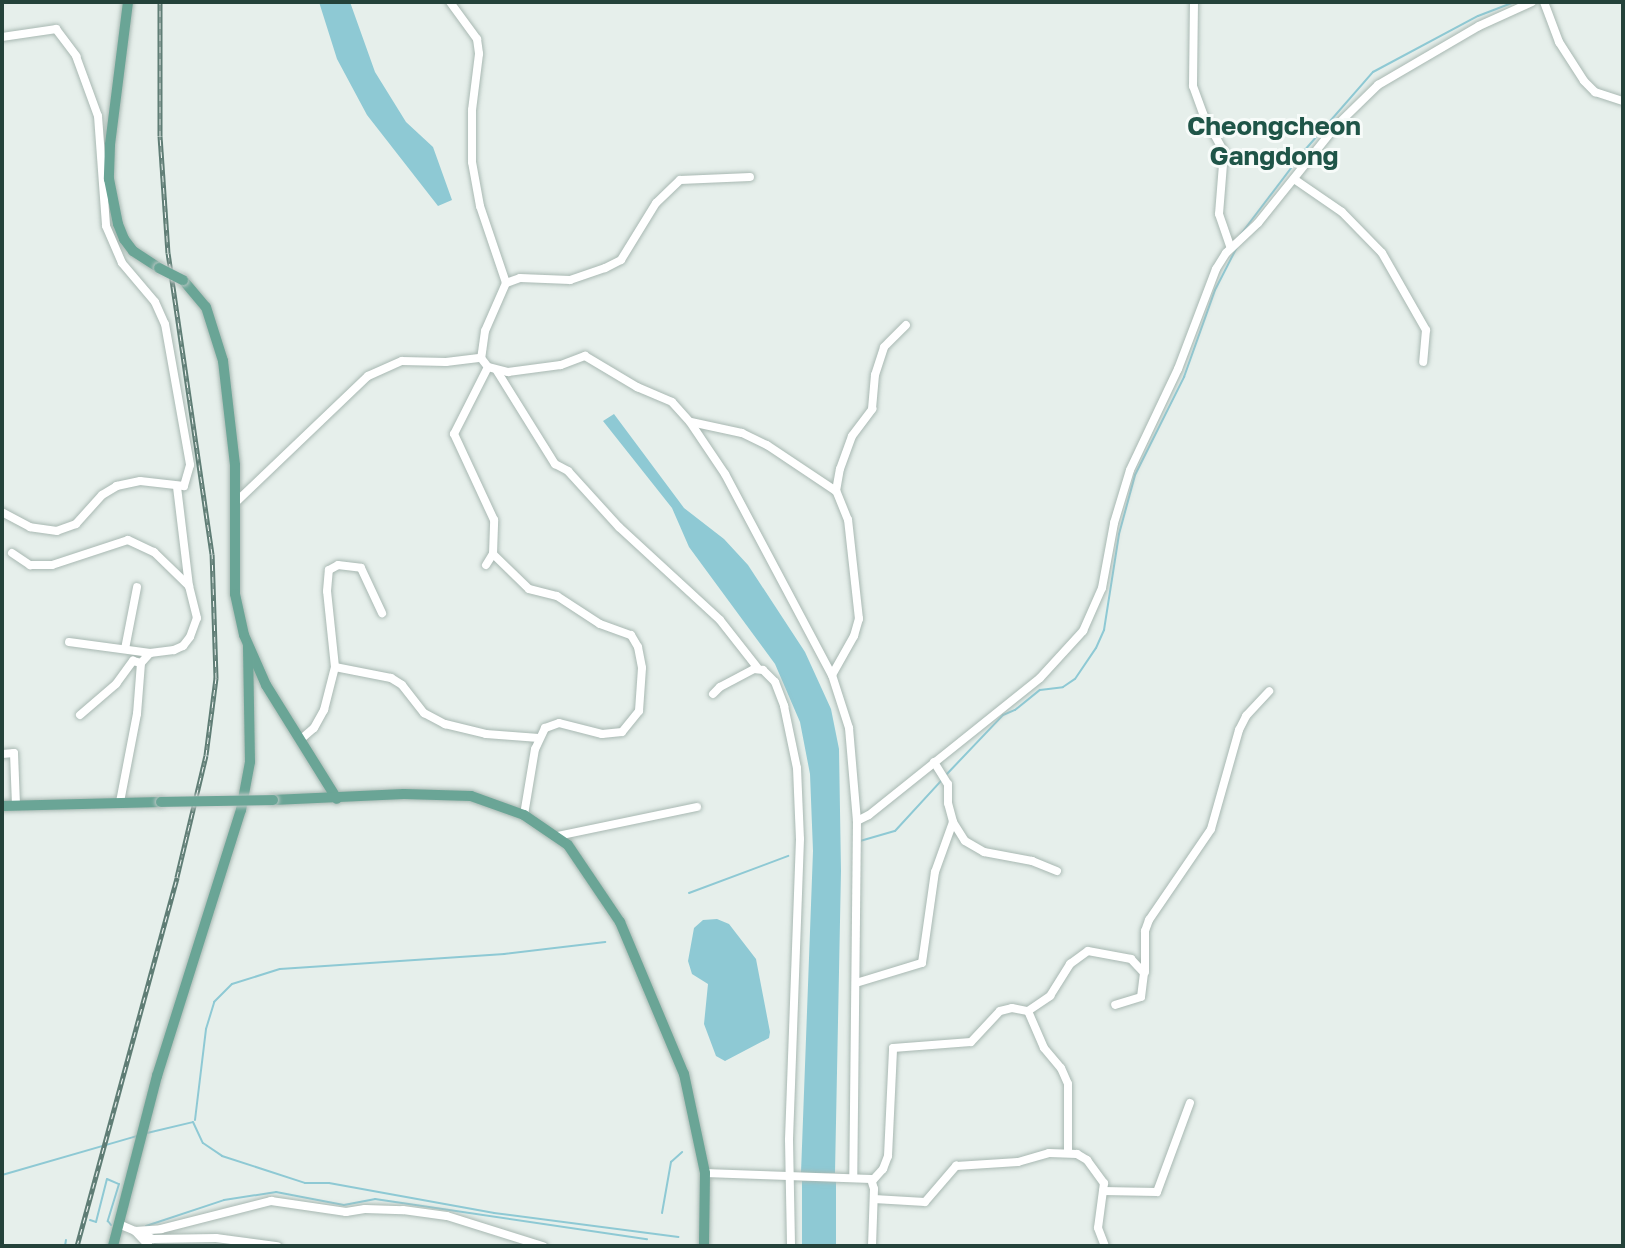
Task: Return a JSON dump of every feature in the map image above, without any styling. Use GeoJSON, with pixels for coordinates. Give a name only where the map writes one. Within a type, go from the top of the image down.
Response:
{"type":"FeatureCollection","features":[{"type":"Feature","properties":{"kind":"main road"},"geometry":{"type":"LineString","coordinates":[[128,2],[109,160],[112,225],[133,251],[183,280],[206,307],[218,338],[233,431],[235,594],[248,646],[266,685],[337,799]]}},
{"type":"Feature","properties":{"kind":"main road"},"geometry":{"type":"LineString","coordinates":[[113,1246],[182,995],[238,824],[249,775],[248,646]]}},
{"type":"Feature","properties":{"kind":"main road"},"geometry":{"type":"LineString","coordinates":[[2,806],[337,799],[404,794],[471,796],[524,815],[557,836],[580,860],[634,953],[684,1074],[705,1173],[704,1246]]}},
{"type":"Feature","properties":{"kind":"street"},"geometry":{"type":"LineString","coordinates":[[450,2],[477,39],[479,54],[472,110],[472,162],[480,206],[506,283],[487,325],[481,358]]}},
{"type":"Feature","properties":{"kind":"street"},"geometry":{"type":"LineString","coordinates":[[1194,2],[1193,86],[1203,114],[1224,152],[1219,214],[1236,242]]}},
{"type":"Feature","properties":{"kind":"street"},"geometry":{"type":"LineString","coordinates":[[857,821],[869,815],[1056,664],[1083,631],[1102,588],[1114,523],[1130,470],[1178,369],[1216,269],[1236,242],[1294,179],[1336,126],[1378,85],[1479,26],[1532,2]]}},
{"type":"Feature","properties":{"kind":"street"},"geometry":{"type":"LineString","coordinates":[[1544,2],[1559,42],[1584,81],[1595,92],[1623,101]]}},
{"type":"Feature","properties":{"kind":"street"},"geometry":{"type":"LineString","coordinates":[[2,37],[49,28],[56,29],[70,45],[98,116],[112,225],[122,263],[155,302],[165,324],[190,465],[187,484],[177,487],[140,481],[117,486],[102,495],[76,524],[57,531],[30,527],[2,512]]}},
{"type":"Feature","properties":{"kind":"street"},"geometry":{"type":"LineString","coordinates":[[506,283],[540,278],[555,282],[605,268],[621,260],[656,203],[680,180],[750,177]]}},
{"type":"Feature","properties":{"kind":"street"},"geometry":{"type":"LineString","coordinates":[[1294,179],[1342,212],[1382,253],[1426,330],[1423,362]]}},
{"type":"Feature","properties":{"kind":"street"},"geometry":{"type":"LineString","coordinates":[[836,491],[844,452],[872,409],[879,360],[894,334],[906,325]]}},
{"type":"Feature","properties":{"kind":"street"},"geometry":{"type":"LineString","coordinates":[[492,369],[543,368],[585,356],[637,387],[672,402],[690,422],[725,474],[832,675],[849,728],[857,821],[853,1178]]}},
{"type":"Feature","properties":{"kind":"street"},"geometry":{"type":"LineString","coordinates":[[235,503],[368,376],[402,361],[446,362],[481,358]]}},
{"type":"Feature","properties":{"kind":"street"},"geometry":{"type":"LineString","coordinates":[[481,358],[492,369],[555,464],[568,471],[619,527],[720,620],[757,667],[775,682],[784,706],[797,768],[800,839],[791,1246]]}},
{"type":"Feature","properties":{"kind":"street"},"geometry":{"type":"LineString","coordinates":[[486,565],[493,554],[494,520],[454,434],[492,369]]}},
{"type":"Feature","properties":{"kind":"street"},"geometry":{"type":"LineString","coordinates":[[690,422],[742,433],[767,445],[836,491],[848,520],[859,619],[854,636],[832,675]]}},
{"type":"Feature","properties":{"kind":"street"},"geometry":{"type":"LineString","coordinates":[[69,642],[150,653],[174,650],[190,637],[197,618],[189,586],[177,487]]}},
{"type":"Feature","properties":{"kind":"street"},"geometry":{"type":"LineString","coordinates":[[12,553],[30,565],[52,565],[128,540],[154,552],[189,586]]}},
{"type":"Feature","properties":{"kind":"street"},"geometry":{"type":"LineString","coordinates":[[493,554],[520,583],[557,596],[600,624],[623,630],[638,647],[642,668],[639,711],[622,732],[602,734],[559,723],[545,728],[539,738],[524,815]]}},
{"type":"Feature","properties":{"kind":"street"},"geometry":{"type":"LineString","coordinates":[[300,740],[314,728],[324,710],[335,667],[327,591],[329,570],[338,565],[361,568],[382,613]]}},
{"type":"Feature","properties":{"kind":"street"},"geometry":{"type":"LineString","coordinates":[[125,649],[137,587]]}},
{"type":"Feature","properties":{"kind":"street"},"geometry":{"type":"LineString","coordinates":[[120,802],[137,714],[141,663],[150,653]]}},
{"type":"Feature","properties":{"kind":"street"},"geometry":{"type":"LineString","coordinates":[[80,715],[116,684],[133,661],[141,663]]}},
{"type":"Feature","properties":{"kind":"street"},"geometry":{"type":"LineString","coordinates":[[335,667],[391,678],[402,685],[424,713],[445,724],[486,734],[539,738]]}},
{"type":"Feature","properties":{"kind":"street"},"geometry":{"type":"LineString","coordinates":[[713,694],[757,667]]}},
{"type":"Feature","properties":{"kind":"street"},"geometry":{"type":"LineString","coordinates":[[1115,1005],[1141,997],[1145,931],[1149,920],[1211,829],[1239,730],[1246,716],[1269,691]]}},
{"type":"Feature","properties":{"kind":"street"},"geometry":{"type":"LineString","coordinates":[[2,754],[14,753],[16,806]]}},
{"type":"Feature","properties":{"kind":"street"},"geometry":{"type":"LineString","coordinates":[[856,983],[922,963],[935,872],[953,822],[948,784],[934,762]]}},
{"type":"Feature","properties":{"kind":"street"},"geometry":{"type":"LineString","coordinates":[[557,836],[697,807]]}},
{"type":"Feature","properties":{"kind":"street"},"geometry":{"type":"LineString","coordinates":[[953,822],[974,848],[1057,871]]}},
{"type":"Feature","properties":{"kind":"street"},"geometry":{"type":"LineString","coordinates":[[872,1246],[873,1180],[883,1169],[888,1156],[890,1050],[907,1045],[964,1044],[974,1040],[1000,1011],[1012,1008],[1028,1011],[1050,996],[1070,964],[1088,951],[1131,959],[1144,973]]}},
{"type":"Feature","properties":{"kind":"street"},"geometry":{"type":"LineString","coordinates":[[1028,1011],[1044,1048],[1061,1068],[1068,1084],[1068,1153]]}},
{"type":"Feature","properties":{"kind":"street"},"geometry":{"type":"LineString","coordinates":[[1103,1191],[1157,1192],[1190,1103]]}},
{"type":"Feature","properties":{"kind":"street"},"geometry":{"type":"LineString","coordinates":[[874,1199],[925,1202],[956,1166],[1018,1162],[1049,1153],[1068,1153],[1087,1160],[1104,1183],[1098,1228],[1105,1246]]}},
{"type":"Feature","properties":{"kind":"street"},"geometry":{"type":"LineString","coordinates":[[705,1173],[873,1180]]}},
{"type":"Feature","properties":{"kind":"street"},"geometry":{"type":"LineString","coordinates":[[135,1231],[197,1221],[255,1202],[271,1201],[346,1212],[403,1210],[447,1216],[543,1246]]}},
{"type":"Feature","properties":{"kind":"street"},"geometry":{"type":"LineString","coordinates":[[121,1225],[153,1239],[216,1238],[277,1246]]}},
{"type":"Feature","properties":{"kind":"street"},"geometry":{"type":"LineString","coordinates":[[135,1231],[149,1246]]}},
{"type":"Feature","properties":{"kind":"water"},"geometry":{"type":"Polygon","coordinates":[[[319,2],[350,2],[375,72],[406,122],[433,147],[452,200],[438,206],[367,115],[337,59],[319,2]]]}},
{"type":"Feature","properties":{"kind":"water"},"geometry":{"type":"Polygon","coordinates":[[[614,414],[684,508],[724,539],[748,565],[805,652],[831,709],[839,749],[841,871],[835,1173],[801,1173],[813,851],[810,774],[800,722],[775,664],[689,547],[672,508],[603,421],[614,414]]]}},
{"type":"Feature","properties":{"kind":"water"},"geometry":{"type":"Polygon","coordinates":[[[717,919],[729,924],[756,959],[770,1032],[769,1038],[725,1061],[716,1056],[704,1024],[708,984],[692,974],[688,961],[694,928],[703,920],[717,919]]]}},
{"type":"Feature","properties":{"kind":"water"},"geometry":{"type":"Polygon","coordinates":[[[802,1181],[836,1181],[836,1246],[802,1246],[802,1181]]]}},
{"type":"Feature","properties":{"kind":"waterway"},"geometry":{"type":"LineString","coordinates":[[1241,234],[1304,151],[1373,72],[1478,16],[1514,2]]}},
{"type":"Feature","properties":{"kind":"waterway"},"geometry":{"type":"LineString","coordinates":[[945,776],[1003,715],[1015,710],[1040,690],[1063,687],[1075,679],[1096,648],[1104,630],[1119,534],[1135,475],[1184,377],[1215,290],[1237,247]]}},
{"type":"Feature","properties":{"kind":"waterway"},"geometry":{"type":"LineString","coordinates":[[860,841],[895,831],[941,781]]}},
{"type":"Feature","properties":{"kind":"waterway"},"geometry":{"type":"LineString","coordinates":[[689,893],[788,856]]}},
{"type":"Feature","properties":{"kind":"waterway"},"geometry":{"type":"LineString","coordinates":[[195,1120],[206,1029],[214,1002],[232,984],[280,969],[504,954],[605,942]]}},
{"type":"Feature","properties":{"kind":"waterway"},"geometry":{"type":"LineString","coordinates":[[147,1133],[193,1122],[203,1143],[222,1156],[305,1183],[329,1183],[494,1213],[678,1237]]}},
{"type":"Feature","properties":{"kind":"waterway"},"geometry":{"type":"LineString","coordinates":[[2,1175],[137,1136]]}},
{"type":"Feature","properties":{"kind":"waterway"},"geometry":{"type":"LineString","coordinates":[[662,1213],[671,1162],[682,1152]]}},
{"type":"Feature","properties":{"kind":"waterway"},"geometry":{"type":"LineString","coordinates":[[90,1220],[96,1222],[107,1179],[119,1184],[108,1221],[111,1225]]}},
{"type":"Feature","properties":{"kind":"waterway"},"geometry":{"type":"LineString","coordinates":[[146,1226],[224,1200],[276,1192],[344,1205],[375,1199],[647,1239]]}},
{"type":"Feature","properties":{"kind":"waterway"},"geometry":{"type":"LineString","coordinates":[[65,1246],[66,1240]]}},
{"type":"Feature","properties":{"kind":"railway"},"geometry":{"type":"LineString","coordinates":[[77,1246],[177,877],[206,755],[216,678],[212,554],[168,253],[160,136],[160,2]]}},
{"type":"Feature","properties":{"kind":"district","name":"Cheongcheon Gangdong"},"geometry":{"type":"Point","coordinates":[1274,141]}}]}
